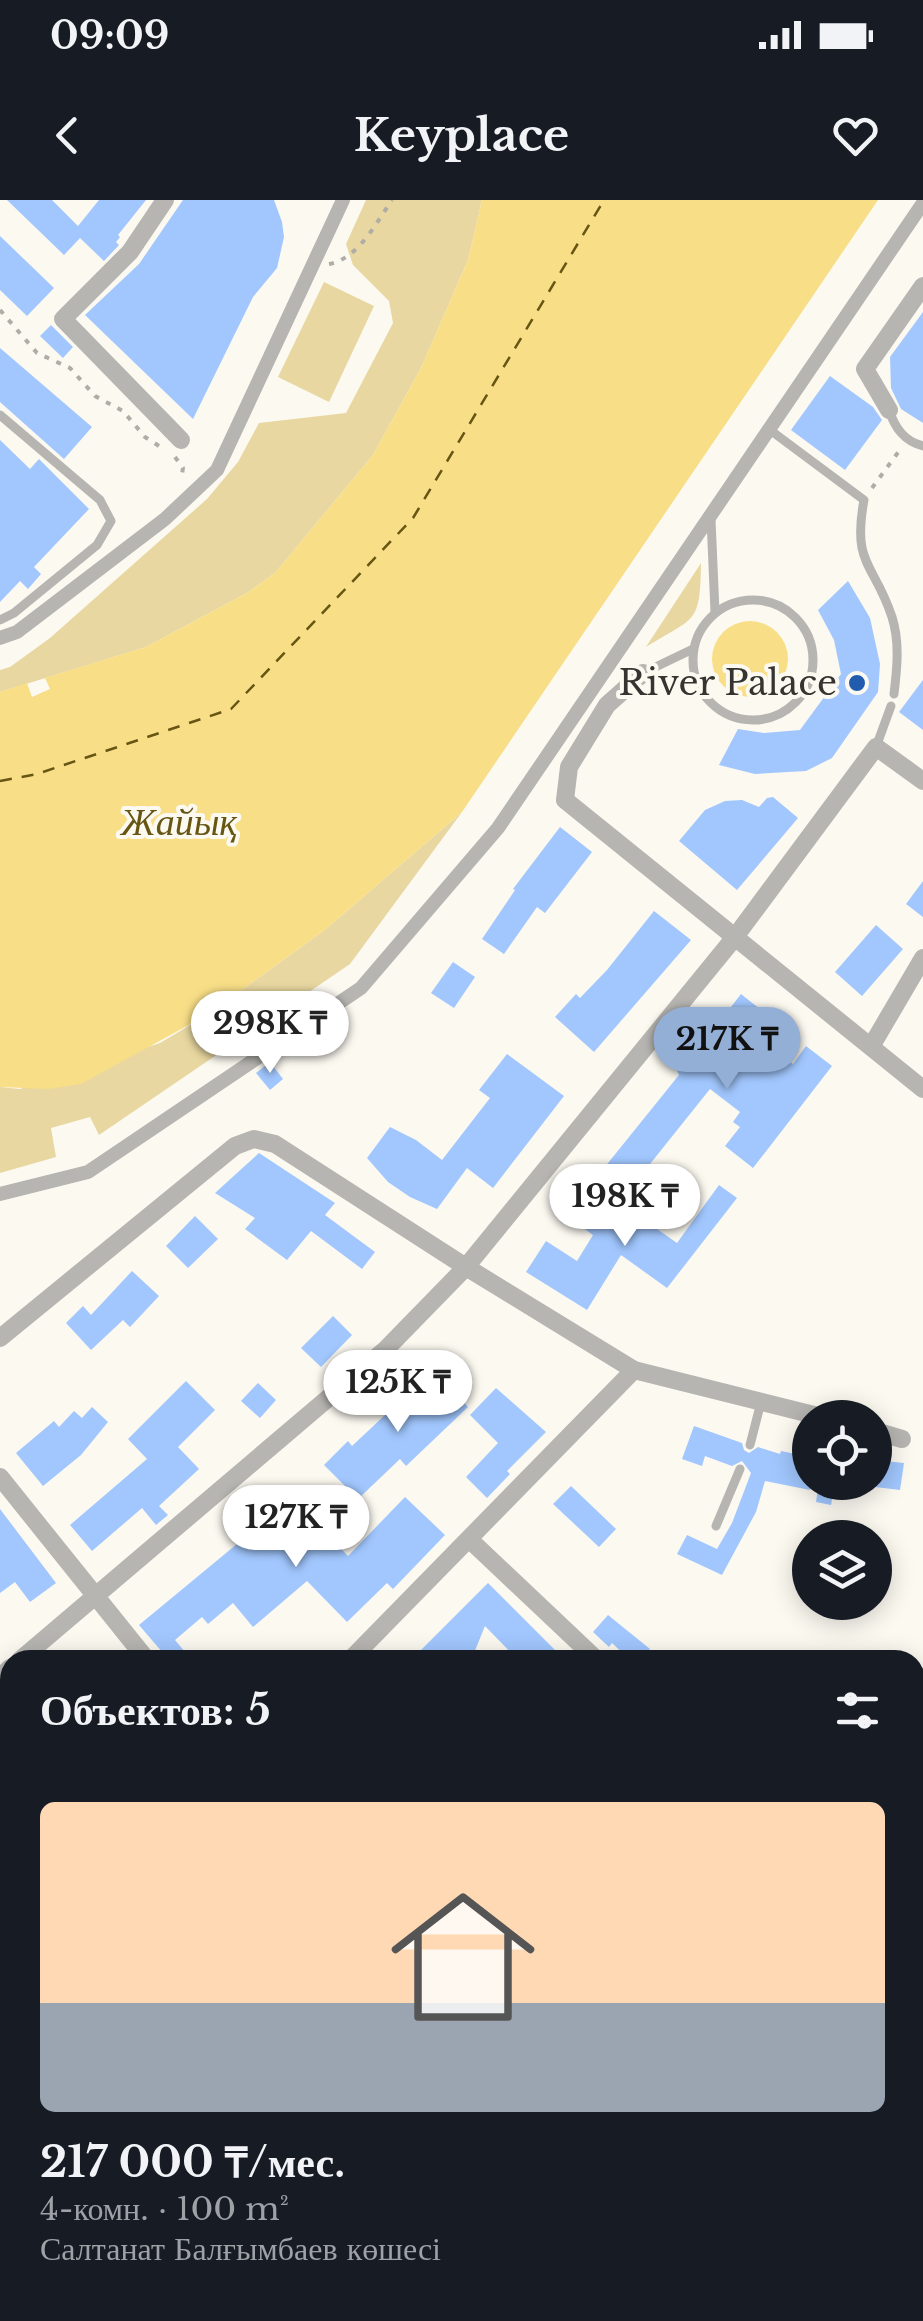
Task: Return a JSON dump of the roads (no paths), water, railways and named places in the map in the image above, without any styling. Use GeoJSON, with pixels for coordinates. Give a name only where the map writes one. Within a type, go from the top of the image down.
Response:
{"type":"FeatureCollection","features":[{"type":"Feature","properties":{"kind":"street"},"geometry":{"type":"LineString","coordinates":[[165,200],[130,252],[63,319],[181,440]]}},
{"type":"Feature","properties":{"kind":"street"},"geometry":{"type":"LineString","coordinates":[[0,638],[18,632],[165,520],[217,470],[343,200]]}},
{"type":"Feature","properties":{"kind":"street"},"geometry":{"type":"LineString","coordinates":[[0,1194],[88,1172],[362,988],[498,828],[923,203]]}},
{"type":"Feature","properties":{"kind":"street"},"geometry":{"type":"LineString","coordinates":[[889,410],[865,369],[923,286]]}},
{"type":"Feature","properties":{"kind":"street"},"geometry":{"type":"LineString","coordinates":[[644,673],[607,705],[568,768],[564,800],[923,1089]]}},
{"type":"Feature","properties":{"kind":"street"},"geometry":{"type":"LineString","coordinates":[[32,1650],[386,1349],[466,1268],[735,937],[876,747],[923,781]]}},
{"type":"Feature","properties":{"kind":"street"},"geometry":{"type":"LineString","coordinates":[[872,1046],[923,958]]}},
{"type":"Feature","properties":{"kind":"street"},"geometry":{"type":"LineString","coordinates":[[0,1338],[234,1146],[254,1139],[275,1144],[466,1268],[634,1370],[792,1409]]}},
{"type":"Feature","properties":{"kind":"street"},"geometry":{"type":"LineString","coordinates":[[360,1650],[634,1370]]}},
{"type":"Feature","properties":{"kind":"street"},"geometry":{"type":"LineString","coordinates":[[892,1435],[902,1438]]}},
{"type":"Feature","properties":{"kind":"street"},"geometry":{"type":"LineString","coordinates":[[0,1477],[138,1650]]}},
{"type":"Feature","properties":{"kind":"street"},"geometry":{"type":"LineString","coordinates":[[470,1540],[586,1650]]}},
{"type":"Feature","properties":{"kind":"lane"},"geometry":{"type":"LineString","coordinates":[[889,410],[893,423],[907,439],[923,446]]}},
{"type":"Feature","properties":{"kind":"lane"},"geometry":{"type":"LineString","coordinates":[[0,415],[100,500],[110,521],[98,546],[14,614],[0,620]]}},
{"type":"Feature","properties":{"kind":"lane"},"geometry":{"type":"LineString","coordinates":[[770,430],[864,500],[858,535],[864,562],[893,619],[898,662],[894,694]]}},
{"type":"Feature","properties":{"kind":"lane"},"geometry":{"type":"LineString","coordinates":[[710,518],[716,612]]}},
{"type":"Feature","properties":{"kind":"lane"},"geometry":{"type":"LineString","coordinates":[[758,599],[779,606],[797,619],[809,638],[814,660],[810,682],[798,701],[780,714],[759,720],[736,719],[716,709],[701,692],[693,672],[693,650],[700,628],[716,612],[736,602],[758,599]]}},
{"type":"Feature","properties":{"kind":"lane"},"geometry":{"type":"LineString","coordinates":[[644,673],[693,650]]}},
{"type":"Feature","properties":{"kind":"lane"},"geometry":{"type":"LineString","coordinates":[[876,747],[891,706]]}},
{"type":"Feature","properties":{"kind":"lane"},"geometry":{"type":"LineString","coordinates":[[750,1445],[761,1400]]}},
{"type":"Feature","properties":{"kind":"lane"},"geometry":{"type":"LineString","coordinates":[[716,1526],[740,1469]]}},
{"type":"Feature","properties":{"kind":"water","name":"Жайық"},"geometry":{"type":"Polygon","coordinates":[[[482,200],[878,200],[462,812],[326,929],[207,1015],[81,1084],[48,1089],[0,1087],[0,692],[27,683],[32,697],[50,689],[45,678],[146,647],[247,593],[275,573],[373,455],[421,368],[468,260],[482,200]]]}},
{"type":"Feature","properties":{"kind":"water"},"geometry":{"type":"Polygon","coordinates":[[[750,621],[777,632],[788,659],[777,686],[750,697],[723,686],[712,659],[723,632],[750,621]]]}},
{"type":"Feature","properties":{"kind":"place","name":"River Palace"},"geometry":{"type":"Point","coordinates":[857,683]}}]}
